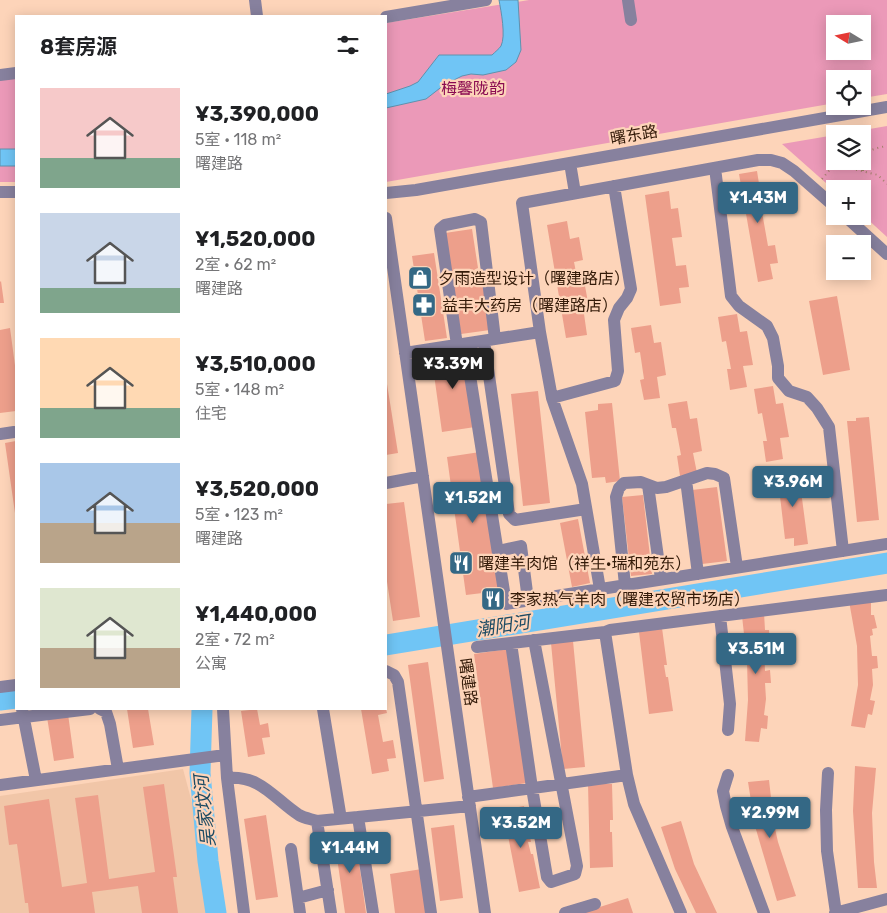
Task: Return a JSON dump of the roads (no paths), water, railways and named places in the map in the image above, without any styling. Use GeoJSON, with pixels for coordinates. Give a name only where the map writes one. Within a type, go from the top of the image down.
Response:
{"type":"FeatureCollection","features":[{"type":"Feature","properties":{"kind":"street"},"geometry":{"type":"LineString","coordinates":[[254,0],[257,15]]}},
{"type":"Feature","properties":{"kind":"street"},"geometry":{"type":"LineString","coordinates":[[387,17],[486,0]]}},
{"type":"Feature","properties":{"kind":"street"},"geometry":{"type":"LineString","coordinates":[[628,0],[631,20]]}},
{"type":"Feature","properties":{"kind":"street"},"geometry":{"type":"LineString","coordinates":[[0,75],[15,73]]}},
{"type":"Feature","properties":{"kind":"street","name":"曙东路"},"geometry":{"type":"LineString","coordinates":[[387,193],[416,190],[887,107]]}},
{"type":"Feature","properties":{"kind":"street"},"geometry":{"type":"LineString","coordinates":[[600,589],[582,484],[552,398],[540,332],[522,203],[758,160],[771,160],[782,163],[826,199]]}},
{"type":"Feature","properties":{"kind":"street"},"geometry":{"type":"LineString","coordinates":[[570,163],[575,194]]}},
{"type":"Feature","properties":{"kind":"street"},"geometry":{"type":"LineString","coordinates":[[715,168],[731,296],[739,306],[767,326],[773,338],[778,378],[789,391],[807,397],[817,408],[829,427],[843,551]]}},
{"type":"Feature","properties":{"kind":"street"},"geometry":{"type":"LineString","coordinates":[[552,398],[615,382],[618,371],[614,320],[618,308],[627,298],[630,289],[614,186]]}},
{"type":"Feature","properties":{"kind":"street"},"geometry":{"type":"LineString","coordinates":[[0,192],[15,192]]}},
{"type":"Feature","properties":{"kind":"street"},"geometry":{"type":"LineString","coordinates":[[586,508],[515,520],[509,514],[490,340],[481,222],[475,219],[445,225],[440,229],[506,604],[887,544]]}},
{"type":"Feature","properties":{"kind":"street","name":"曙建路"},"geometry":{"type":"LineString","coordinates":[[387,225],[485,913]]}},
{"type":"Feature","properties":{"kind":"street"},"geometry":{"type":"LineString","coordinates":[[855,225],[887,254]]}},
{"type":"Feature","properties":{"kind":"street"},"geometry":{"type":"LineString","coordinates":[[405,354],[540,332]]}},
{"type":"Feature","properties":{"kind":"street"},"geometry":{"type":"LineString","coordinates":[[0,434],[14,432]]}},
{"type":"Feature","properties":{"kind":"street"},"geometry":{"type":"LineString","coordinates":[[625,585],[616,497],[619,488],[624,483],[641,482],[657,488],[666,487],[707,473],[724,478],[738,567]]}},
{"type":"Feature","properties":{"kind":"street"},"geometry":{"type":"LineString","coordinates":[[387,483],[423,476]]}},
{"type":"Feature","properties":{"kind":"street"},"geometry":{"type":"LineString","coordinates":[[686,480],[698,574]]}},
{"type":"Feature","properties":{"kind":"street"},"geometry":{"type":"LineString","coordinates":[[648,485],[661,579]]}},
{"type":"Feature","properties":{"kind":"street"},"geometry":{"type":"LineString","coordinates":[[498,551],[521,546],[528,600]]}},
{"type":"Feature","properties":{"kind":"street"},"geometry":{"type":"LineString","coordinates":[[477,647],[887,595]]}},
{"type":"Feature","properties":{"kind":"street"},"geometry":{"type":"LineString","coordinates":[[720,616],[730,704],[728,730]]}},
{"type":"Feature","properties":{"kind":"street"},"geometry":{"type":"LineString","coordinates":[[605,632],[627,775],[634,804],[682,913]]}},
{"type":"Feature","properties":{"kind":"street"},"geometry":{"type":"LineString","coordinates":[[511,643],[532,788],[547,877],[551,882],[575,874],[577,866],[534,640]]}},
{"type":"Feature","properties":{"kind":"street"},"geometry":{"type":"LineString","coordinates":[[387,672],[394,675],[398,682],[431,913]]}},
{"type":"Feature","properties":{"kind":"street"},"geometry":{"type":"LineString","coordinates":[[0,687],[15,684]]}},
{"type":"Feature","properties":{"kind":"street"},"geometry":{"type":"LineString","coordinates":[[0,720],[23,713],[73,710]]}},
{"type":"Feature","properties":{"kind":"street"},"geometry":{"type":"LineString","coordinates":[[102,710],[106,712],[110,724],[118,769]]}},
{"type":"Feature","properties":{"kind":"street"},"geometry":{"type":"LineString","coordinates":[[223,710],[227,778],[244,913]]}},
{"type":"Feature","properties":{"kind":"street"},"geometry":{"type":"LineString","coordinates":[[322,710],[341,819]]}},
{"type":"Feature","properties":{"kind":"street"},"geometry":{"type":"LineString","coordinates":[[23,713],[36,780]]}},
{"type":"Feature","properties":{"kind":"street"},"geometry":{"type":"LineString","coordinates":[[0,785],[225,755]]}},
{"type":"Feature","properties":{"kind":"street"},"geometry":{"type":"LineString","coordinates":[[828,773],[826,810],[827,851],[836,913],[887,899]]}},
{"type":"Feature","properties":{"kind":"street"},"geometry":{"type":"LineString","coordinates":[[227,778],[236,777],[253,780],[266,787],[300,816],[318,821],[416,811],[532,788],[627,775]]}},
{"type":"Feature","properties":{"kind":"street"},"geometry":{"type":"LineString","coordinates":[[728,775],[723,791],[726,806],[764,913]]}},
{"type":"Feature","properties":{"kind":"street"},"geometry":{"type":"LineString","coordinates":[[358,817],[373,913]]}},
{"type":"Feature","properties":{"kind":"street"},"geometry":{"type":"LineString","coordinates":[[318,821],[331,913]]}},
{"type":"Feature","properties":{"kind":"street"},"geometry":{"type":"LineString","coordinates":[[291,849],[300,913]]}},
{"type":"Feature","properties":{"kind":"street"},"geometry":{"type":"LineString","coordinates":[[298,898],[328,890]]}},
{"type":"Feature","properties":{"kind":"street"},"geometry":{"type":"LineString","coordinates":[[564,913],[596,904]]}},
{"type":"Feature","properties":{"kind":"water"},"geometry":{"type":"Polygon","coordinates":[[[499,0],[518,0],[521,50],[516,62],[506,70],[483,75],[471,74],[462,76],[444,85],[426,99],[387,108],[387,94],[418,82],[439,55],[492,55],[501,46],[503,23],[499,0]]]}},
{"type":"Feature","properties":{"kind":"water"},"geometry":{"type":"Polygon","coordinates":[[[0,149],[15,149],[15,166],[0,166],[0,149]]]}},
{"type":"Feature","properties":{"kind":"waterway","name":"潮阳河"},"geometry":{"type":"LineString","coordinates":[[387,645],[887,563]]}},
{"type":"Feature","properties":{"kind":"waterway","name":"潮阳河"},"geometry":{"type":"LineString","coordinates":[[0,700],[15,698]]}},
{"type":"Feature","properties":{"kind":"waterway","name":"吴家坟河"},"geometry":{"type":"LineString","coordinates":[[202,710],[200,773],[208,861],[216,913]]}},
{"type":"Feature","properties":{"kind":"place","name":"夕雨造型设计（曙建路店）"},"geometry":{"type":"Point","coordinates":[420,278]}},
{"type":"Feature","properties":{"kind":"place","name":"益丰大药房（曙建路店）"},"geometry":{"type":"Point","coordinates":[424,305]}},
{"type":"Feature","properties":{"kind":"place","name":"曙建羊肉馆（祥生·瑞和苑东）"},"geometry":{"type":"Point","coordinates":[461,563]}},
{"type":"Feature","properties":{"kind":"place","name":"李家热气羊肉（曙建农贸市场店）"},"geometry":{"type":"Point","coordinates":[493,599]}},
{"type":"Feature","properties":{"kind":"park label","name":"梅馨陇韵"},"geometry":{"type":"Point","coordinates":[473,88]}}]}
